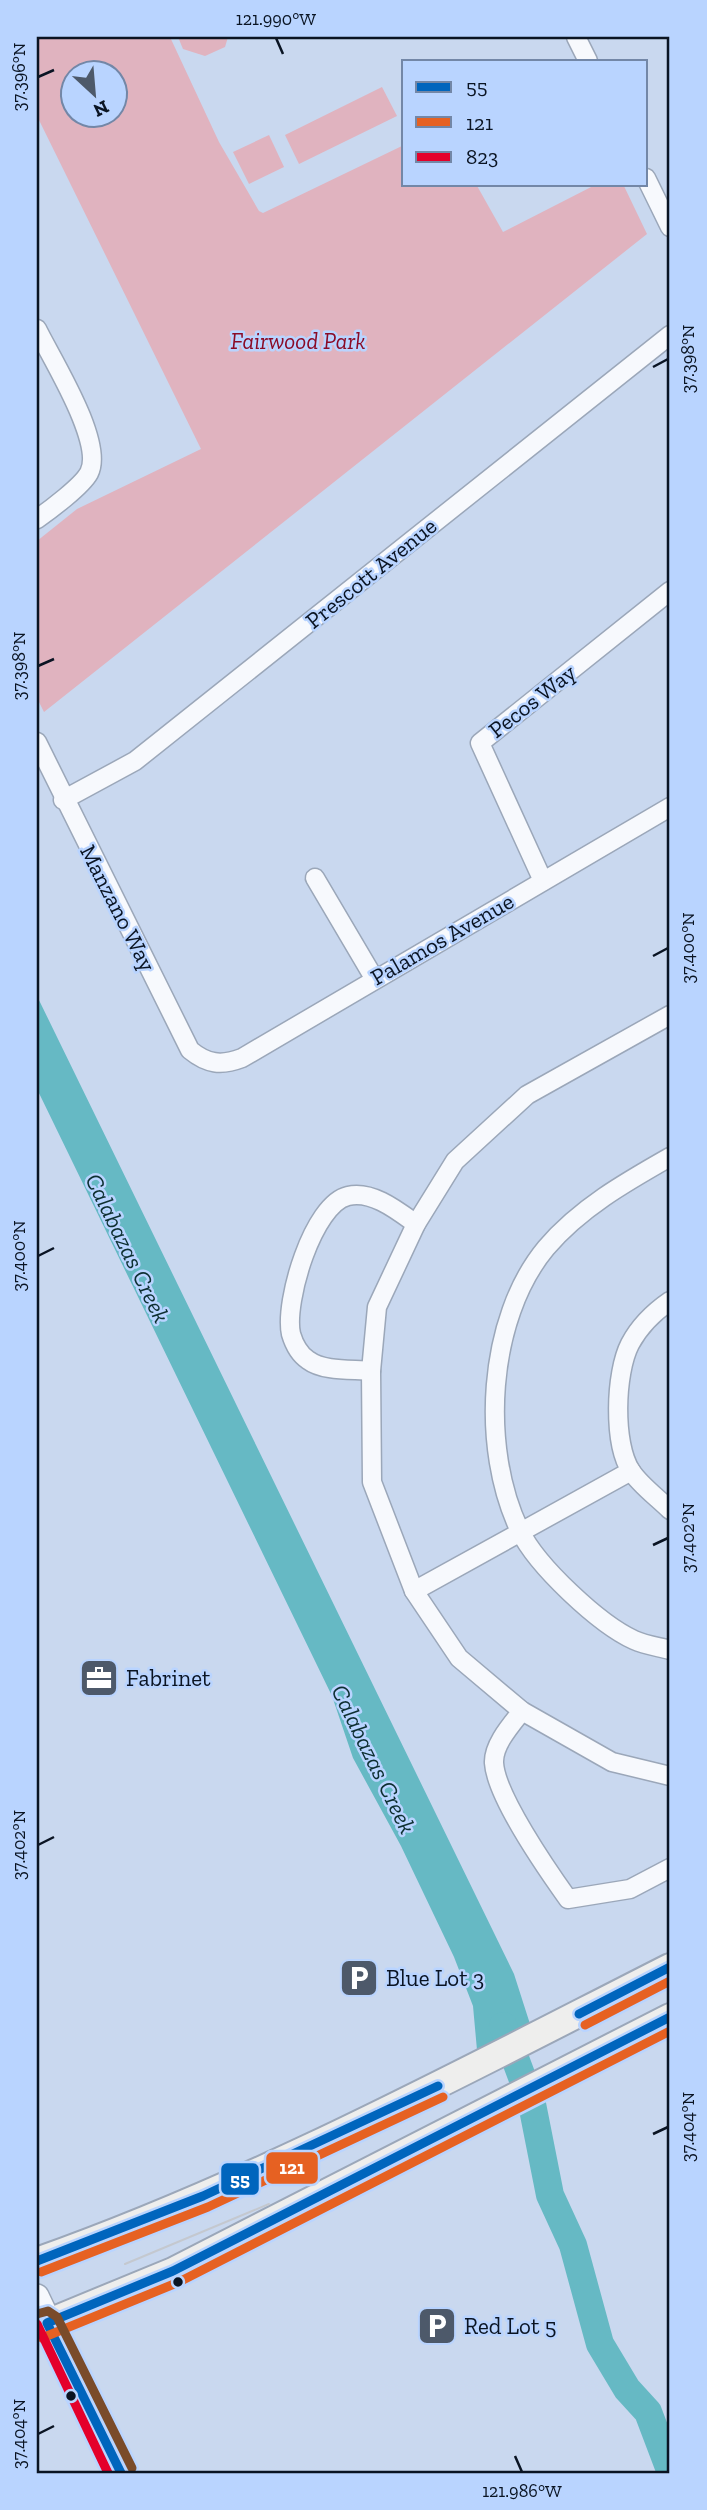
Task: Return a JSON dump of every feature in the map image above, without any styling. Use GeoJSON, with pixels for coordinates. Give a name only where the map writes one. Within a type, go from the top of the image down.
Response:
{"type":"FeatureCollection","features":[{"type":"Feature","properties":{"kind":"main road"},"geometry":{"type":"LineString","coordinates":[[37,2261],[194,2200],[458,2077],[670,1966]]}},
{"type":"Feature","properties":{"kind":"main road"},"geometry":{"type":"LineString","coordinates":[[42,2325],[173,2271],[670,2017]]}},
{"type":"Feature","properties":{"kind":"street"},"geometry":{"type":"LineString","coordinates":[[576,37],[588,60]]}},
{"type":"Feature","properties":{"kind":"street"},"geometry":{"type":"LineString","coordinates":[[648,182],[670,227]]}},
{"type":"Feature","properties":{"kind":"street"},"geometry":{"type":"LineString","coordinates":[[37,329],[85,427],[94,453],[89,475],[37,519]]}},
{"type":"Feature","properties":{"kind":"street","name":"Prescott Avenue"},"geometry":{"type":"LineString","coordinates":[[63,800],[135,761],[670,335]]}},
{"type":"Feature","properties":{"kind":"street","name":"Pecos Way"},"geometry":{"type":"LineString","coordinates":[[543,881],[480,743],[670,591]]}},
{"type":"Feature","properties":{"kind":"street","name":"Manzano Way"},"geometry":{"type":"LineString","coordinates":[[37,742],[63,800],[190,1050],[212,1062]]}},
{"type":"Feature","properties":{"kind":"street","name":"Palamos Avenue"},"geometry":{"type":"LineString","coordinates":[[212,1062],[226,1064],[242,1058],[374,978],[670,807]]}},
{"type":"Feature","properties":{"kind":"street"},"geometry":{"type":"LineString","coordinates":[[315,878],[374,978]]}},
{"type":"Feature","properties":{"kind":"street"},"geometry":{"type":"LineString","coordinates":[[670,1015],[527,1095],[455,1161],[416,1224],[377,1307],[372,1371],[372,1482],[414,1591],[459,1658],[522,1711],[612,1762],[670,1776]]}},
{"type":"Feature","properties":{"kind":"street"},"geometry":{"type":"LineString","coordinates":[[670,1157],[601,1198],[545,1248],[525,1283],[508,1322],[497,1369],[494,1407],[503,1484],[520,1532],[571,1595],[634,1640],[670,1650]]}},
{"type":"Feature","properties":{"kind":"street"},"geometry":{"type":"LineString","coordinates":[[372,1371],[320,1366],[309,1361],[296,1348],[290,1331],[295,1291],[307,1245],[320,1219],[335,1203],[347,1196],[363,1195],[381,1202],[416,1224]]}},
{"type":"Feature","properties":{"kind":"street"},"geometry":{"type":"LineString","coordinates":[[670,1301],[654,1311],[629,1345],[621,1376],[620,1438],[631,1471],[670,1510]]}},
{"type":"Feature","properties":{"kind":"street"},"geometry":{"type":"LineString","coordinates":[[414,1591],[631,1471]]}},
{"type":"Feature","properties":{"kind":"street"},"geometry":{"type":"LineString","coordinates":[[522,1711],[497,1749],[494,1762],[497,1777],[534,1853],[568,1899],[630,1889],[670,1868]]}},
{"type":"Feature","properties":{"kind":"street"},"geometry":{"type":"LineString","coordinates":[[37,2296],[42,2325],[121,2473]]}},
{"type":"Feature","properties":{"kind":"green space","name":"Fairwood Park"},"geometry":{"type":"Polygon","coordinates":[[[37,37],[170,37],[219,142],[259,211],[263,213],[402,146],[402,186],[477,186],[503,232],[593,186],[624,186],[647,234],[44,712],[37,698],[37,541],[77,509],[201,449],[37,116],[37,37]]]}},
{"type":"Feature","properties":{"kind":"green space"},"geometry":{"type":"Polygon","coordinates":[[[178,37],[228,37],[225,47],[205,56],[183,49],[178,37]]]}},
{"type":"Feature","properties":{"kind":"green space"},"geometry":{"type":"Polygon","coordinates":[[[382,87],[397,116],[299,164],[285,135],[382,87]]]}},
{"type":"Feature","properties":{"kind":"green space"},"geometry":{"type":"Polygon","coordinates":[[[269,135],[284,167],[249,184],[233,152],[269,135]]]}},
{"type":"Feature","properties":{"kind":"water"},"geometry":{"type":"Polygon","coordinates":[[[37,996],[514,1974],[530,2024],[477,2050],[473,2006],[454,1957],[401,1846],[353,1758],[332,1696],[37,1089],[37,996]]]}},
{"type":"Feature","properties":{"kind":"waterway","name":"Calabazas Creek"},"geometry":{"type":"LineString","coordinates":[[503,2026],[532,2104],[550,2195],[573,2245],[600,2344],[627,2389],[648,2412],[670,2470]]}},
{"type":"Feature","properties":{"kind":"tram line"},"geometry":{"type":"LineString","coordinates":[[125,2264],[269,2204]]}},
{"type":"Feature","properties":{"kind":"transit line","name":"55"},"geometry":{"type":"LineString","coordinates":[[579,2014],[670,1967]]}},
{"type":"Feature","properties":{"kind":"transit line","name":"121"},"geometry":{"type":"LineString","coordinates":[[585,2025],[670,1981]]}},
{"type":"Feature","properties":{"kind":"transit line","name":"55"},"geometry":{"type":"LineString","coordinates":[[121,2473],[47,2323],[173,2271],[670,2017]]}},
{"type":"Feature","properties":{"kind":"transit line","name":"121"},"geometry":{"type":"LineString","coordinates":[[42,2338],[179,2282],[670,2031]]}},
{"type":"Feature","properties":{"kind":"transit line","name":"55"},"geometry":{"type":"LineString","coordinates":[[37,2261],[203,2196],[438,2086]]}},
{"type":"Feature","properties":{"kind":"transit line","name":"121"},"geometry":{"type":"LineString","coordinates":[[41,2272],[208,2207],[443,2097]]}},
{"type":"Feature","properties":{"kind":"transit line"},"geometry":{"type":"LineString","coordinates":[[37,2314],[48,2311],[57,2317],[132,2468]]}},
{"type":"Feature","properties":{"kind":"transit line","name":"823"},"geometry":{"type":"LineString","coordinates":[[37,2324],[108,2473]]}},
{"type":"Feature","properties":{"kind":"place","name":"Fabrinet"},"geometry":{"type":"Point","coordinates":[99,1678]}},
{"type":"Feature","properties":{"kind":"place","name":"Blue Lot 3"},"geometry":{"type":"Point","coordinates":[359,1978]}},
{"type":"Feature","properties":{"kind":"place","name":"Red Lot 5"},"geometry":{"type":"Point","coordinates":[437,2326]}}]}
